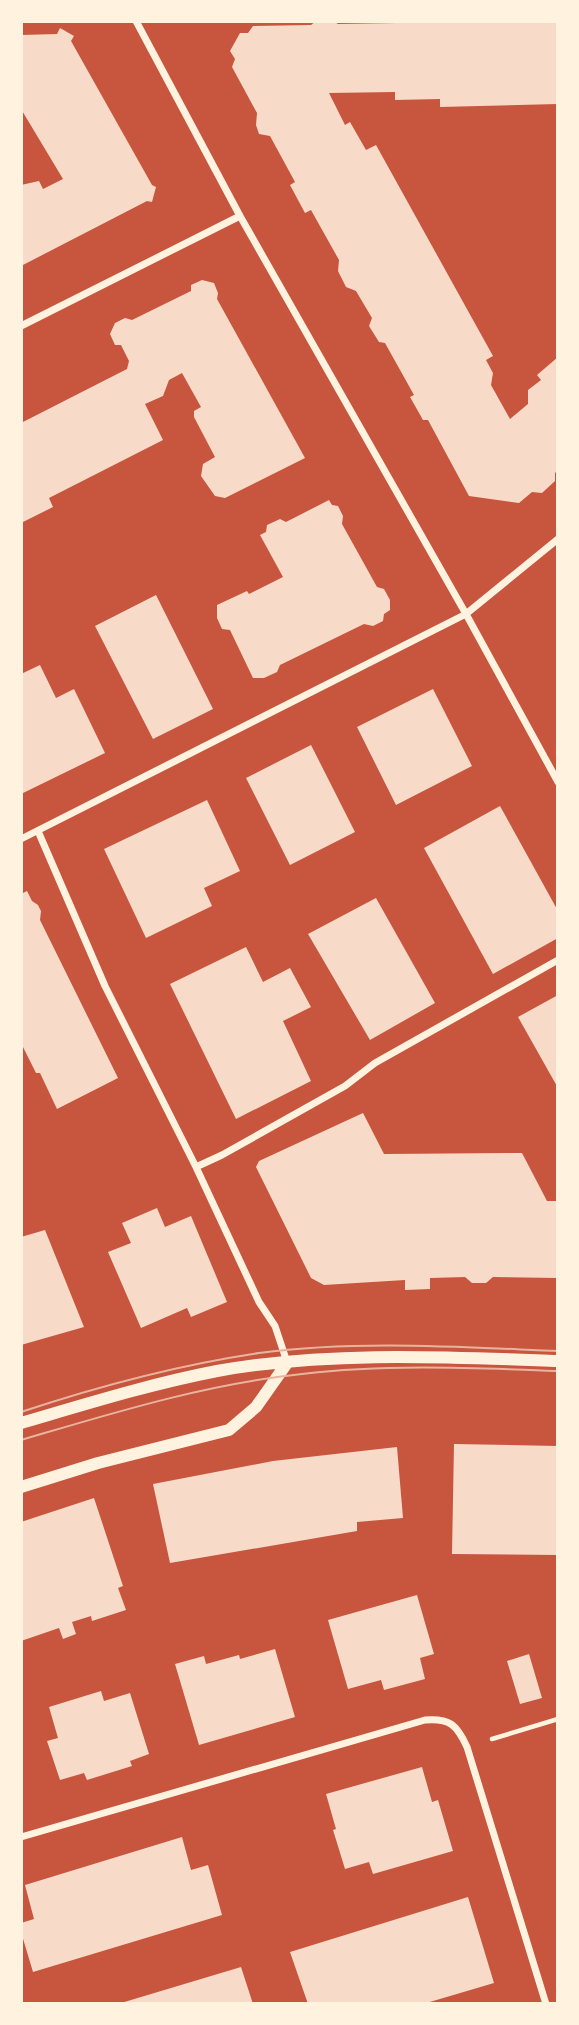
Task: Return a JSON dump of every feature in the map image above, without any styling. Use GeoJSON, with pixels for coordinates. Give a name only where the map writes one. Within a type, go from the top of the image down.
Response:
{"type":"FeatureCollection","features":[{"type":"Feature","properties":{"kind":"street"},"geometry":{"type":"LineString","coordinates":[[136,21],[240,216],[558,782]]}},
{"type":"Feature","properties":{"kind":"street"},"geometry":{"type":"LineString","coordinates":[[21,326],[240,216]]}},
{"type":"Feature","properties":{"kind":"street"},"geometry":{"type":"LineString","coordinates":[[21,839],[466,614],[558,539]]}},
{"type":"Feature","properties":{"kind":"street"},"geometry":{"type":"LineString","coordinates":[[38,831],[105,986],[260,1302],[275,1326],[287,1363]]}},
{"type":"Feature","properties":{"kind":"street"},"geometry":{"type":"LineString","coordinates":[[196,1167],[345,1086],[375,1063],[558,960]]}},
{"type":"Feature","properties":{"kind":"street"},"geometry":{"type":"LineString","coordinates":[[21,1423],[127,1391],[219,1371],[287,1363],[410,1357],[558,1361]]}},
{"type":"Feature","properties":{"kind":"street"},"geometry":{"type":"LineString","coordinates":[[21,1487],[98,1462],[229,1430],[256,1407],[287,1363]]}},
{"type":"Feature","properties":{"kind":"street"},"geometry":{"type":"LineString","coordinates":[[21,1837],[412,1723],[443,1719],[460,1731],[467,1747],[545,2004]]}},
{"type":"Feature","properties":{"kind":"path"},"geometry":{"type":"LineString","coordinates":[[488,1741],[558,1719]]}},
{"type":"Feature","properties":{"kind":"building"},"geometry":{"type":"Polygon","coordinates":[[[316,21],[333,21],[338,24],[397,21],[558,21],[558,104],[440,107],[440,99],[395,100],[395,92],[329,93],[345,125],[350,122],[366,150],[376,145],[493,356],[486,360],[493,373],[491,385],[510,419],[528,404],[528,390],[541,380],[537,375],[558,357],[558,470],[555,473],[555,481],[542,493],[532,492],[519,503],[469,496],[428,420],[423,420],[410,397],[414,395],[385,343],[379,342],[369,326],[372,318],[356,291],[346,287],[338,271],[339,260],[311,210],[305,213],[290,185],[295,182],[270,136],[259,134],[256,125],[257,113],[232,67],[235,59],[230,51],[240,33],[248,33],[253,26],[311,25],[316,21]]]}},
{"type":"Feature","properties":{"kind":"building"},"geometry":{"type":"Polygon","coordinates":[[[60,28],[74,36],[71,41],[152,185],[156,187],[152,202],[147,201],[21,266],[21,185],[39,181],[43,189],[63,179],[21,109],[21,35],[57,34],[60,28]]]}},
{"type":"Feature","properties":{"kind":"building"},"geometry":{"type":"Polygon","coordinates":[[[202,280],[214,283],[217,299],[305,458],[225,498],[215,496],[201,476],[203,464],[215,457],[194,417],[194,411],[201,407],[182,373],[169,380],[163,396],[145,404],[163,440],[49,498],[53,507],[21,523],[21,423],[127,369],[129,361],[121,345],[115,345],[110,334],[115,323],[125,318],[132,320],[191,291],[191,285],[202,280]]]}},
{"type":"Feature","properties":{"kind":"building"},"geometry":{"type":"Polygon","coordinates":[[[329,500],[332,505],[338,506],[343,516],[342,524],[377,587],[384,589],[390,600],[390,610],[384,614],[383,621],[373,626],[364,624],[280,665],[277,672],[264,678],[253,678],[230,630],[222,629],[217,618],[217,605],[247,591],[249,594],[283,577],[260,535],[266,532],[267,525],[280,519],[286,522],[329,500]]]}},
{"type":"Feature","properties":{"kind":"building"},"geometry":{"type":"Polygon","coordinates":[[[156,595],[213,709],[153,739],[95,626],[156,595]]]}},
{"type":"Feature","properties":{"kind":"building"},"geometry":{"type":"Polygon","coordinates":[[[40,665],[56,698],[74,689],[105,753],[21,794],[21,674],[40,665]]]}},
{"type":"Feature","properties":{"kind":"building"},"geometry":{"type":"Polygon","coordinates":[[[433,689],[472,766],[396,805],[357,727],[433,689]]]}},
{"type":"Feature","properties":{"kind":"building"},"geometry":{"type":"Polygon","coordinates":[[[311,745],[355,832],[290,865],[246,778],[311,745]]]}},
{"type":"Feature","properties":{"kind":"building"},"geometry":{"type":"Polygon","coordinates":[[[207,800],[240,871],[204,888],[212,906],[146,938],[104,849],[207,800]]]}},
{"type":"Feature","properties":{"kind":"building"},"geometry":{"type":"Polygon","coordinates":[[[500,806],[558,911],[558,938],[493,974],[424,848],[500,806]]]}},
{"type":"Feature","properties":{"kind":"building"},"geometry":{"type":"Polygon","coordinates":[[[27,891],[41,911],[40,920],[118,1078],[57,1109],[40,1073],[36,1073],[21,1043],[21,894],[27,891]]]}},
{"type":"Feature","properties":{"kind":"building"},"geometry":{"type":"Polygon","coordinates":[[[376,898],[435,1003],[370,1040],[308,934],[376,898]]]}},
{"type":"Feature","properties":{"kind":"building"},"geometry":{"type":"Polygon","coordinates":[[[246,947],[263,982],[290,968],[311,1007],[283,1021],[311,1081],[236,1119],[170,984],[246,947]]]}},
{"type":"Feature","properties":{"kind":"building"},"geometry":{"type":"Polygon","coordinates":[[[558,995],[558,1088],[518,1017],[558,995]]]}},
{"type":"Feature","properties":{"kind":"building"},"geometry":{"type":"Polygon","coordinates":[[[363,1113],[384,1154],[522,1153],[547,1201],[558,1201],[558,1278],[493,1277],[486,1283],[472,1283],[465,1277],[430,1278],[430,1289],[405,1290],[405,1280],[324,1285],[311,1278],[256,1167],[259,1161],[363,1113]]]}},
{"type":"Feature","properties":{"kind":"building"},"geometry":{"type":"Polygon","coordinates":[[[157,1208],[165,1227],[191,1216],[227,1302],[191,1317],[187,1308],[141,1328],[108,1252],[131,1243],[122,1223],[157,1208]]]}},
{"type":"Feature","properties":{"kind":"building"},"geometry":{"type":"Polygon","coordinates":[[[45,1230],[84,1327],[21,1345],[21,1237],[45,1230]]]}},
{"type":"Feature","properties":{"kind":"building"},"geometry":{"type":"Polygon","coordinates":[[[454,1444],[558,1446],[558,1555],[452,1554],[454,1444]]]}},
{"type":"Feature","properties":{"kind":"building"},"geometry":{"type":"Polygon","coordinates":[[[397,1447],[403,1518],[357,1522],[357,1531],[170,1563],[153,1484],[273,1461],[397,1447]]]}},
{"type":"Feature","properties":{"kind":"building"},"geometry":{"type":"Polygon","coordinates":[[[94,1498],[123,1586],[118,1588],[126,1610],[92,1621],[91,1616],[72,1622],[76,1634],[63,1639],[59,1628],[21,1641],[21,1522],[94,1498]]]}},
{"type":"Feature","properties":{"kind":"building"},"geometry":{"type":"Polygon","coordinates":[[[417,1595],[434,1654],[420,1658],[425,1679],[384,1690],[381,1680],[348,1689],[328,1620],[417,1595]]]}},
{"type":"Feature","properties":{"kind":"building"},"geometry":{"type":"Polygon","coordinates":[[[275,1649],[295,1717],[199,1745],[175,1664],[204,1656],[206,1664],[239,1655],[240,1659],[275,1649]]]}},
{"type":"Feature","properties":{"kind":"building"},"geometry":{"type":"Polygon","coordinates":[[[529,1654],[542,1698],[520,1704],[507,1661],[529,1654]]]}},
{"type":"Feature","properties":{"kind":"building"},"geometry":{"type":"Polygon","coordinates":[[[101,1691],[104,1701],[130,1693],[149,1754],[130,1761],[132,1766],[87,1780],[84,1773],[60,1780],[47,1741],[58,1738],[49,1707],[101,1691]]]}},
{"type":"Feature","properties":{"kind":"building"},"geometry":{"type":"Polygon","coordinates":[[[422,1767],[432,1802],[438,1800],[453,1851],[373,1874],[369,1862],[345,1869],[326,1794],[422,1767]]]}},
{"type":"Feature","properties":{"kind":"building"},"geometry":{"type":"Polygon","coordinates":[[[182,1837],[191,1870],[208,1865],[222,1915],[33,1972],[21,1932],[21,1923],[34,1919],[25,1885],[182,1837]]]}},
{"type":"Feature","properties":{"kind":"building"},"geometry":{"type":"Polygon","coordinates":[[[468,1897],[494,1983],[423,2004],[308,2004],[290,1952],[468,1897]]]}},
{"type":"Feature","properties":{"kind":"building"},"geometry":{"type":"Polygon","coordinates":[[[241,1967],[253,2004],[121,2004],[121,2003],[241,1967]]]}},
{"type":"Feature","properties":{"kind":"tram line"},"geometry":{"type":"LineString","coordinates":[[21,1412],[139,1377],[259,1353],[371,1346],[558,1351]]}},
{"type":"Feature","properties":{"kind":"tram line"},"geometry":{"type":"LineString","coordinates":[[21,1440],[195,1392],[266,1379],[334,1371],[398,1368],[558,1371]]}}]}
